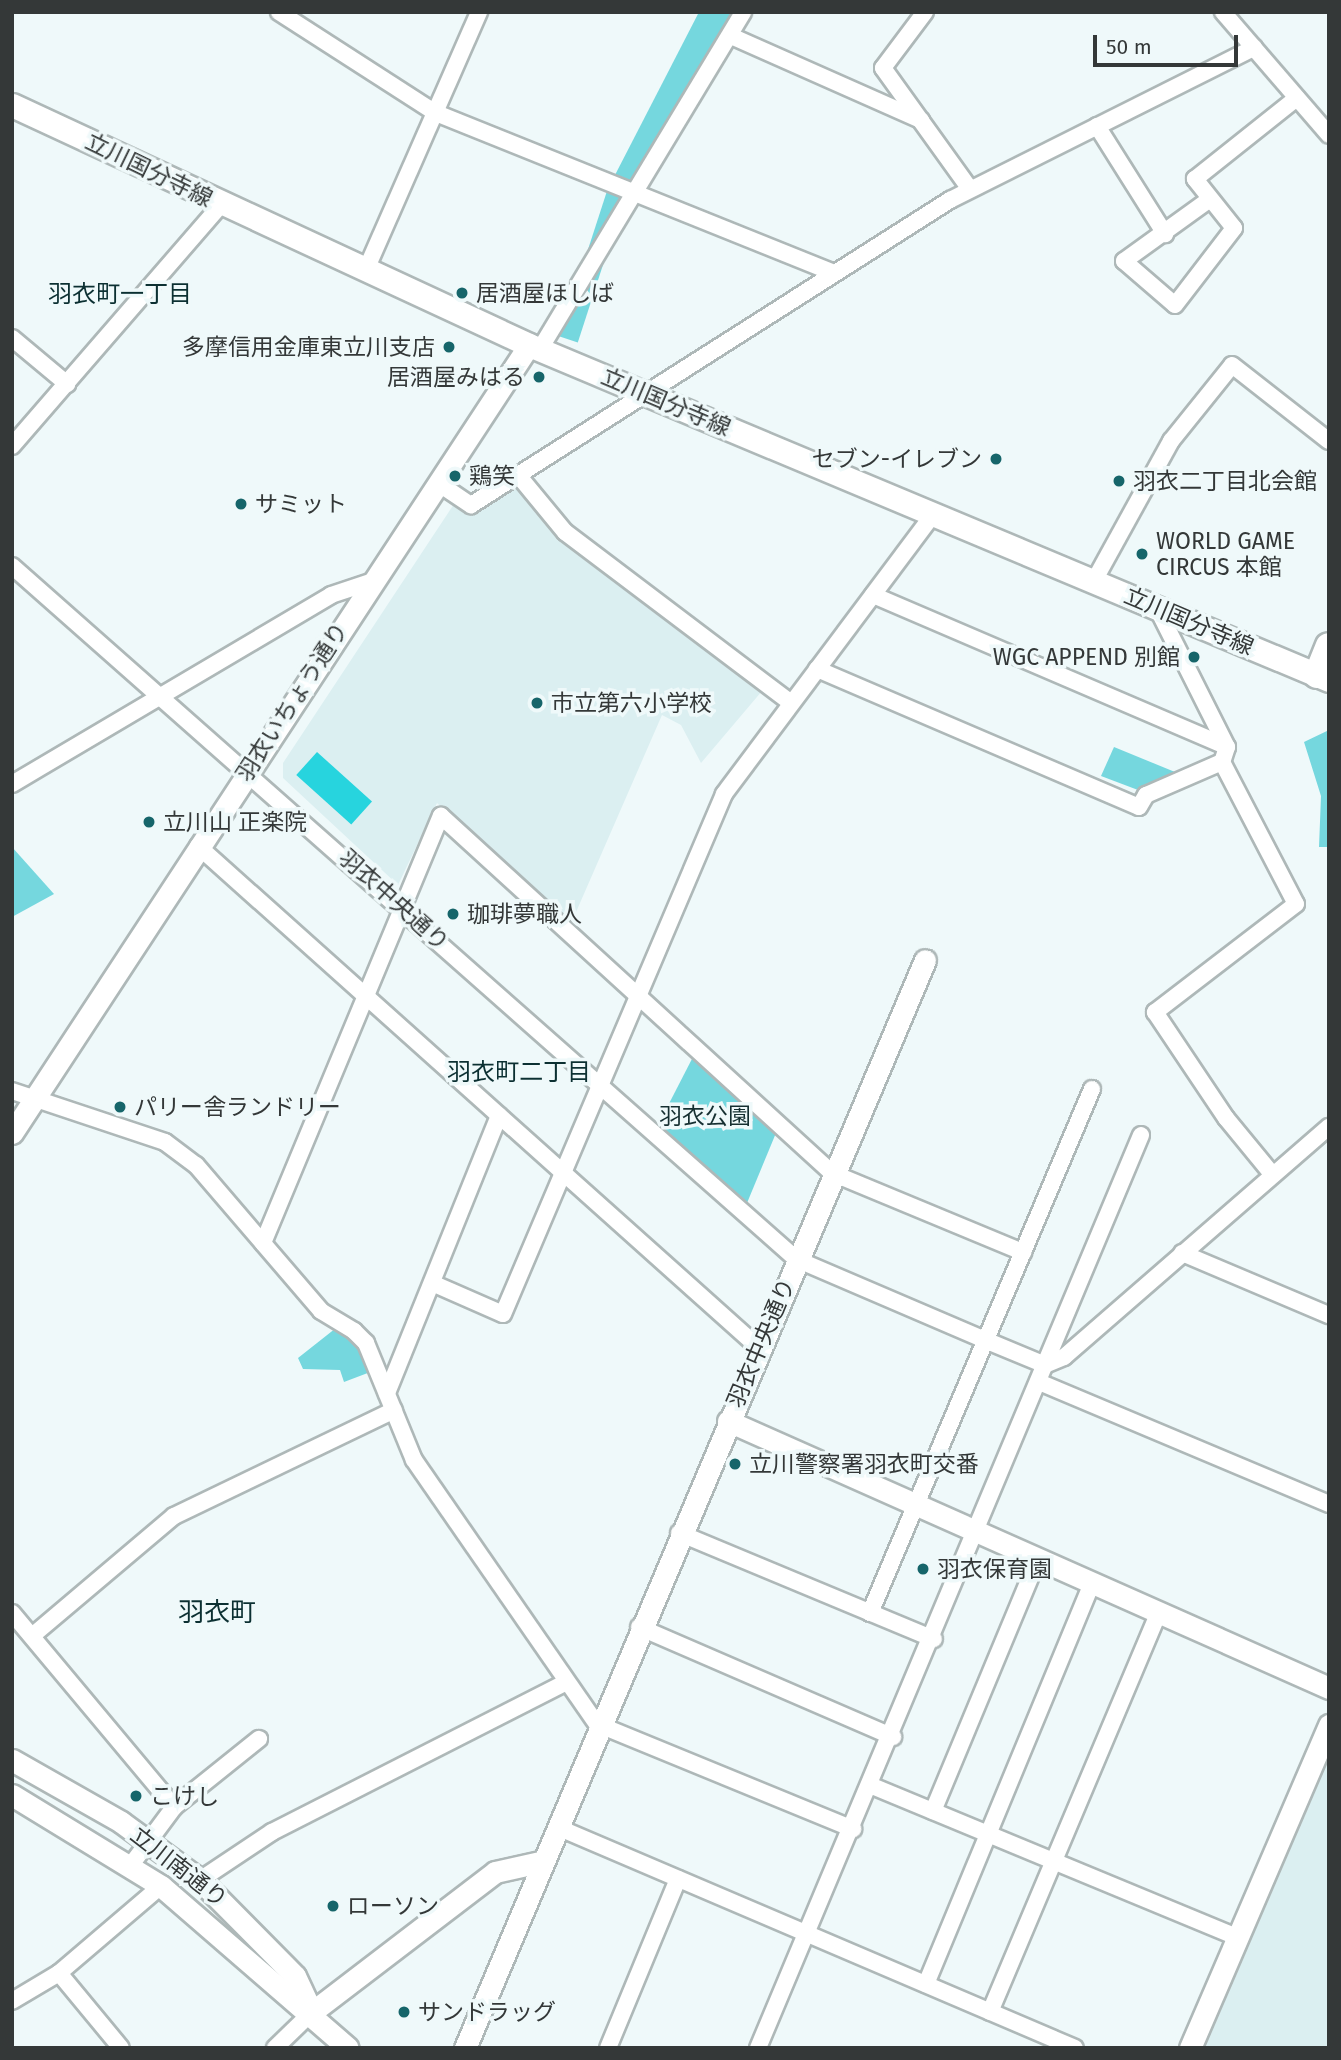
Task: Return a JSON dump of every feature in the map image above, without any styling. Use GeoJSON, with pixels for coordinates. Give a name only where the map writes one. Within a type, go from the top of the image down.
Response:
{"type":"FeatureCollection","features":[{"type":"Feature","properties":{"kind":"main road","name":"立川国分寺線"},"geometry":{"type":"LineString","coordinates":[[12,105],[365,272],[535,347],[1323,678]]}},
{"type":"Feature","properties":{"kind":"main road"},"geometry":{"type":"LineString","coordinates":[[1323,678],[1329,646]]}},
{"type":"Feature","properties":{"kind":"street"},"geometry":{"type":"LineString","coordinates":[[279,12],[436,113],[639,192],[832,272]]}},
{"type":"Feature","properties":{"kind":"street"},"geometry":{"type":"LineString","coordinates":[[365,272],[479,12]]}},
{"type":"Feature","properties":{"kind":"street"},"geometry":{"type":"LineString","coordinates":[[535,347],[639,192],[743,12]]}},
{"type":"Feature","properties":{"kind":"street"},"geometry":{"type":"LineString","coordinates":[[925,12],[883,68],[970,189]]}},
{"type":"Feature","properties":{"kind":"street"},"geometry":{"type":"LineString","coordinates":[[1223,12],[1329,135]]}},
{"type":"Feature","properties":{"kind":"street"},"geometry":{"type":"LineString","coordinates":[[731,36],[923,121]]}},
{"type":"Feature","properties":{"kind":"street"},"geometry":{"type":"LineString","coordinates":[[438,483],[471,505],[832,272],[970,189],[1254,48]]}},
{"type":"Feature","properties":{"kind":"street"},"geometry":{"type":"LineString","coordinates":[[1210,199],[1124,261],[1175,305],[1234,228],[1195,179],[1297,99]]}},
{"type":"Feature","properties":{"kind":"street"},"geometry":{"type":"LineString","coordinates":[[1097,126],[1165,234]]}},
{"type":"Feature","properties":{"kind":"street"},"geometry":{"type":"LineString","coordinates":[[12,446],[221,205]]}},
{"type":"Feature","properties":{"kind":"street"},"geometry":{"type":"LineString","coordinates":[[12,338],[67,384]]}},
{"type":"Feature","properties":{"kind":"street","name":"羽衣いちょう通り"},"geometry":{"type":"LineString","coordinates":[[12,1133],[370,582],[535,347]]}},
{"type":"Feature","properties":{"kind":"street"},"geometry":{"type":"LineString","coordinates":[[1094,581],[1171,442],[1232,365],[1329,441]]}},
{"type":"Feature","properties":{"kind":"street"},"geometry":{"type":"LineString","coordinates":[[518,475],[565,532],[791,704]]}},
{"type":"Feature","properties":{"kind":"street"},"geometry":{"type":"LineString","coordinates":[[432,1283],[503,1314],[724,794],[934,513]]}},
{"type":"Feature","properties":{"kind":"street","name":"羽衣中央通り"},"geometry":{"type":"LineString","coordinates":[[12,566],[249,769],[796,1259],[728,1421],[1329,1688]]}},
{"type":"Feature","properties":{"kind":"street"},"geometry":{"type":"LineString","coordinates":[[12,784],[165,698],[331,595],[370,582]]}},
{"type":"Feature","properties":{"kind":"street"},"geometry":{"type":"LineString","coordinates":[[873,595],[1225,755]]}},
{"type":"Feature","properties":{"kind":"street"},"geometry":{"type":"LineString","coordinates":[[1156,607],[1296,904],[1156,1012],[1226,1118],[1272,1174]]}},
{"type":"Feature","properties":{"kind":"street"},"geometry":{"type":"LineString","coordinates":[[817,669],[1139,807],[1146,795],[1225,755]]}},
{"type":"Feature","properties":{"kind":"street"},"geometry":{"type":"LineString","coordinates":[[264,1243],[441,816],[832,1173],[1023,1252]]}},
{"type":"Feature","properties":{"kind":"street"},"geometry":{"type":"LineString","coordinates":[[198,846],[759,1348]]}},
{"type":"Feature","properties":{"kind":"street"},"geometry":{"type":"LineString","coordinates":[[925,960],[796,1259],[1045,1366],[1064,1357],[1329,1127]]}},
{"type":"Feature","properties":{"kind":"street"},"geometry":{"type":"LineString","coordinates":[[870,1613],[1092,1089]]}},
{"type":"Feature","properties":{"kind":"street"},"geometry":{"type":"LineString","coordinates":[[12,1091],[165,1142],[197,1165],[321,1311],[366,1343],[414,1460],[565,1683],[597,1724],[853,1829]]}},
{"type":"Feature","properties":{"kind":"street"},"geometry":{"type":"LineString","coordinates":[[387,1393],[499,1115]]}},
{"type":"Feature","properties":{"kind":"street"},"geometry":{"type":"LineString","coordinates":[[758,2048],[934,1640],[1141,1135]]}},
{"type":"Feature","properties":{"kind":"street"},"geometry":{"type":"LineString","coordinates":[[1182,1253],[1329,1315]]}},
{"type":"Feature","properties":{"kind":"street"},"geometry":{"type":"LineString","coordinates":[[1038,1381],[1329,1503]]}},
{"type":"Feature","properties":{"kind":"street"},"geometry":{"type":"LineString","coordinates":[[33,1636],[174,1516],[394,1410]]}},
{"type":"Feature","properties":{"kind":"street"},"geometry":{"type":"LineString","coordinates":[[465,2048],[597,1724],[728,1421]]}},
{"type":"Feature","properties":{"kind":"street"},"geometry":{"type":"LineString","coordinates":[[679,1533],[934,1640]]}},
{"type":"Feature","properties":{"kind":"street"},"geometry":{"type":"LineString","coordinates":[[933,1811],[1038,1559]]}},
{"type":"Feature","properties":{"kind":"street"},"geometry":{"type":"LineString","coordinates":[[926,1984],[1092,1583]]}},
{"type":"Feature","properties":{"kind":"street"},"geometry":{"type":"LineString","coordinates":[[990,2012],[1158,1612]]}},
{"type":"Feature","properties":{"kind":"street"},"geometry":{"type":"LineString","coordinates":[[12,1613],[174,1807]]}},
{"type":"Feature","properties":{"kind":"street"},"geometry":{"type":"LineString","coordinates":[[639,1627],[893,1737]]}},
{"type":"Feature","properties":{"kind":"street"},"geometry":{"type":"LineString","coordinates":[[200,1880],[272,1832],[565,1683]]}},
{"type":"Feature","properties":{"kind":"street"},"geometry":{"type":"LineString","coordinates":[[1190,2048],[1329,1725]]}},
{"type":"Feature","properties":{"kind":"street"},"geometry":{"type":"LineString","coordinates":[[131,1865],[174,1807],[259,1739]]}},
{"type":"Feature","properties":{"kind":"street","name":"立川南通り"},"geometry":{"type":"LineString","coordinates":[[12,1760],[149,1841],[200,1880],[295,1976],[312,2012]]}},
{"type":"Feature","properties":{"kind":"street"},"geometry":{"type":"LineString","coordinates":[[872,1786],[1237,1937]]}},
{"type":"Feature","properties":{"kind":"street","name":"立川南通り"},"geometry":{"type":"LineString","coordinates":[[12,1795],[162,1886],[279,1994],[312,2012],[348,2048]]}},
{"type":"Feature","properties":{"kind":"street"},"geometry":{"type":"LineString","coordinates":[[557,1827],[990,2012],[1049,2043],[1075,2048]]}},
{"type":"Feature","properties":{"kind":"street"},"geometry":{"type":"LineString","coordinates":[[275,2048],[312,2012],[495,1872],[540,1862]]}},
{"type":"Feature","properties":{"kind":"street"},"geometry":{"type":"LineString","coordinates":[[608,2048],[678,1879]]}},
{"type":"Feature","properties":{"kind":"street"},"geometry":{"type":"LineString","coordinates":[[12,2001],[59,1973],[162,1886]]}},
{"type":"Feature","properties":{"kind":"street"},"geometry":{"type":"LineString","coordinates":[[59,1973],[121,2048]]}},
{"type":"Feature","properties":{"kind":"shaded area","name":"市立第六小学校"},"geometry":{"type":"Polygon","coordinates":[[[510,487],[524,492],[762,691],[701,763],[681,725],[662,715],[573,919],[565,921],[437,803],[398,885],[283,778],[283,763],[454,504],[469,513],[510,487]]]}},
{"type":"Feature","properties":{"kind":"shaded area"},"geometry":{"type":"Polygon","coordinates":[[[317,752],[372,802],[351,825],[296,775],[317,752]]]}},
{"type":"Feature","properties":{"kind":"shaded area"},"geometry":{"type":"Polygon","coordinates":[[[1329,1744],[1329,2048],[1200,2048],[1329,1744]]]}},
{"type":"Feature","properties":{"kind":"green space"},"geometry":{"type":"Polygon","coordinates":[[[699,12],[736,12],[635,185],[615,175],[699,12]]]}},
{"type":"Feature","properties":{"kind":"green space"},"geometry":{"type":"Polygon","coordinates":[[[607,191],[625,197],[578,342],[560,337],[607,191]]]}},
{"type":"Feature","properties":{"kind":"green space"},"geometry":{"type":"Polygon","coordinates":[[[1329,730],[1329,847],[1319,847],[1321,796],[1304,742],[1329,730]]]}},
{"type":"Feature","properties":{"kind":"green space"},"geometry":{"type":"Polygon","coordinates":[[[1114,747],[1175,772],[1138,790],[1101,776],[1114,747]]]}},
{"type":"Feature","properties":{"kind":"green space"},"geometry":{"type":"Polygon","coordinates":[[[12,847],[54,894],[12,917],[12,847]]]}},
{"type":"Feature","properties":{"kind":"green space","name":"羽衣公園"},"geometry":{"type":"Polygon","coordinates":[[[694,1055],[776,1133],[747,1203],[658,1125],[694,1055]]]}},
{"type":"Feature","properties":{"kind":"green space"},"geometry":{"type":"Polygon","coordinates":[[[336,1328],[357,1339],[373,1371],[344,1382],[340,1370],[303,1369],[298,1358],[336,1328]]]}},
{"type":"Feature","properties":{"kind":"place","name":"居酒屋ほしば"},"geometry":{"type":"Point","coordinates":[462,293]}},
{"type":"Feature","properties":{"kind":"place","name":"多摩信用金庫東立川支店"},"geometry":{"type":"Point","coordinates":[449,347]}},
{"type":"Feature","properties":{"kind":"place","name":"居酒屋みはる"},"geometry":{"type":"Point","coordinates":[539,377]}},
{"type":"Feature","properties":{"kind":"place","name":"セブン-イレブン"},"geometry":{"type":"Point","coordinates":[996,459]}},
{"type":"Feature","properties":{"kind":"place","name":"鶏笑"},"geometry":{"type":"Point","coordinates":[455,476]}},
{"type":"Feature","properties":{"kind":"place","name":"羽衣二丁目北会館"},"geometry":{"type":"Point","coordinates":[1119,481]}},
{"type":"Feature","properties":{"kind":"place","name":"サミット"},"geometry":{"type":"Point","coordinates":[241,504]}},
{"type":"Feature","properties":{"kind":"place","name":"WORLD GAME CIRCUS 本館"},"geometry":{"type":"Point","coordinates":[1142,554]}},
{"type":"Feature","properties":{"kind":"place","name":"WGC APPEND 別館"},"geometry":{"type":"Point","coordinates":[1194,657]}},
{"type":"Feature","properties":{"kind":"place","name":"市立第六小学校"},"geometry":{"type":"Point","coordinates":[537,703]}},
{"type":"Feature","properties":{"kind":"place","name":"立川山 正楽院"},"geometry":{"type":"Point","coordinates":[149,822]}},
{"type":"Feature","properties":{"kind":"place","name":"珈琲夢職人"},"geometry":{"type":"Point","coordinates":[453,914]}},
{"type":"Feature","properties":{"kind":"place","name":"パリー舎ランドリー"},"geometry":{"type":"Point","coordinates":[120,1107]}},
{"type":"Feature","properties":{"kind":"place","name":"立川警察署羽衣町交番"},"geometry":{"type":"Point","coordinates":[735,1464]}},
{"type":"Feature","properties":{"kind":"place","name":"羽衣保育園"},"geometry":{"type":"Point","coordinates":[923,1569]}},
{"type":"Feature","properties":{"kind":"place","name":"こけし"},"geometry":{"type":"Point","coordinates":[136,1796]}},
{"type":"Feature","properties":{"kind":"place","name":"ローソン"},"geometry":{"type":"Point","coordinates":[333,1906]}},
{"type":"Feature","properties":{"kind":"place","name":"サンドラッグ"},"geometry":{"type":"Point","coordinates":[404,2012]}},
{"type":"Feature","properties":{"kind":"district","name":"羽衣町一丁目"},"geometry":{"type":"Point","coordinates":[120,295]}},
{"type":"Feature","properties":{"kind":"district","name":"羽衣町二丁目"},"geometry":{"type":"Point","coordinates":[519,1073]}},
{"type":"Feature","properties":{"kind":"district","name":"羽衣町"},"geometry":{"type":"Point","coordinates":[217,1613]}}]}
